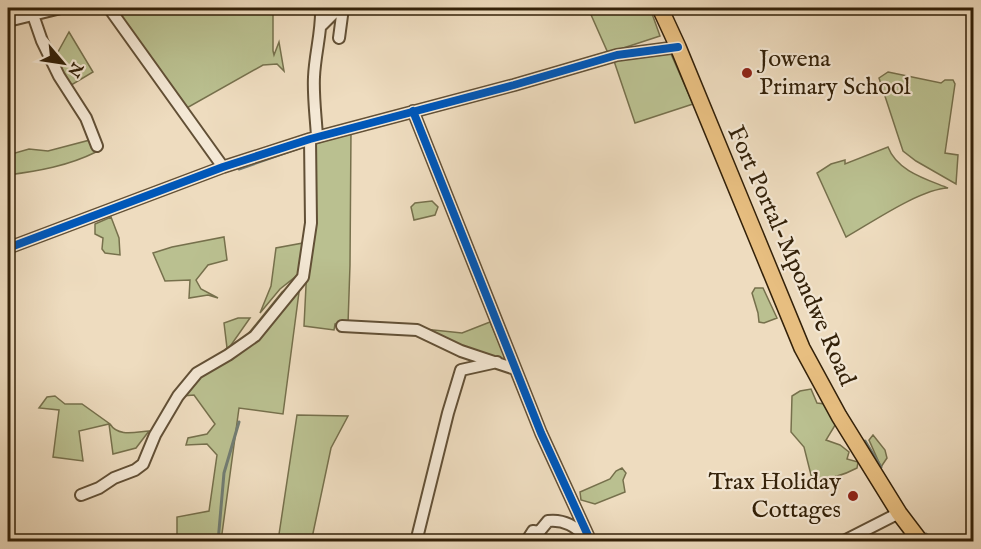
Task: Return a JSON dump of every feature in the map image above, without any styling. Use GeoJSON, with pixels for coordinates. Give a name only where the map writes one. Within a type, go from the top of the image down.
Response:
{"type":"FeatureCollection","features":[{"type":"Feature","properties":{"kind":"highway","name":"Fort Portal-Mpondwe Road"},"geometry":{"type":"LineString","coordinates":[[660,8],[802,348],[839,417],[899,513],[921,542]]}},
{"type":"Feature","properties":{"kind":"street"},"geometry":{"type":"LineString","coordinates":[[8,21],[61,8]]}},
{"type":"Feature","properties":{"kind":"street"},"geometry":{"type":"LineString","coordinates":[[109,8],[223,167]]}},
{"type":"Feature","properties":{"kind":"street"},"geometry":{"type":"LineString","coordinates":[[81,495],[143,464],[155,435],[178,396],[197,374],[228,356],[255,336],[303,277],[311,223],[314,78],[317,44],[322,25],[321,8]]}},
{"type":"Feature","properties":{"kind":"street"},"geometry":{"type":"LineString","coordinates":[[322,25],[341,8]]}},
{"type":"Feature","properties":{"kind":"street"},"geometry":{"type":"LineString","coordinates":[[339,38],[341,8]]}},
{"type":"Feature","properties":{"kind":"street"},"geometry":{"type":"LineString","coordinates":[[33,15],[42,41],[59,76],[86,118],[97,146]]}},
{"type":"Feature","properties":{"kind":"street"},"geometry":{"type":"LineString","coordinates":[[8,248],[223,167],[314,138],[617,54],[678,47]]}},
{"type":"Feature","properties":{"kind":"street"},"geometry":{"type":"LineString","coordinates":[[413,111],[541,433],[591,540]]}},
{"type":"Feature","properties":{"kind":"street"},"geometry":{"type":"LineString","coordinates":[[342,326],[417,330],[461,351],[515,369]]}},
{"type":"Feature","properties":{"kind":"street"},"geometry":{"type":"LineString","coordinates":[[416,542],[461,370],[497,362]]}},
{"type":"Feature","properties":{"kind":"street"},"geometry":{"type":"LineString","coordinates":[[842,542],[899,513]]}},
{"type":"Feature","properties":{"kind":"street"},"geometry":{"type":"LineString","coordinates":[[526,542],[533,531],[539,532],[548,521],[556,520],[571,525],[591,540]]}},
{"type":"Feature","properties":{"kind":"green space"},"geometry":{"type":"Polygon","coordinates":[[[112,8],[272,8],[273,51],[274,55],[279,42],[284,71],[277,64],[263,65],[185,109],[112,8]]]}},
{"type":"Feature","properties":{"kind":"green space"},"geometry":{"type":"Polygon","coordinates":[[[588,8],[650,8],[660,36],[608,53],[588,8]]]}},
{"type":"Feature","properties":{"kind":"green space"},"geometry":{"type":"Polygon","coordinates":[[[69,32],[93,72],[68,87],[53,61],[69,32]]]}},
{"type":"Feature","properties":{"kind":"green space"},"geometry":{"type":"Polygon","coordinates":[[[664,50],[671,54],[693,104],[635,123],[614,61],[664,50]]]}},
{"type":"Feature","properties":{"kind":"green space"},"geometry":{"type":"Polygon","coordinates":[[[888,72],[941,83],[945,80],[953,80],[955,84],[945,153],[958,155],[956,184],[903,151],[879,78],[888,72]]]}},
{"type":"Feature","properties":{"kind":"green space"},"geometry":{"type":"Polygon","coordinates":[[[351,131],[348,324],[335,324],[334,330],[304,326],[313,145],[351,131]]]}},
{"type":"Feature","properties":{"kind":"green space"},"geometry":{"type":"Polygon","coordinates":[[[90,140],[96,152],[85,157],[53,167],[8,175],[8,155],[29,149],[48,151],[90,140]]]}},
{"type":"Feature","properties":{"kind":"green space"},"geometry":{"type":"Polygon","coordinates":[[[888,147],[892,155],[905,168],[948,188],[910,200],[846,237],[817,173],[831,164],[845,160],[845,164],[888,147]]]}},
{"type":"Feature","properties":{"kind":"green space"},"geometry":{"type":"Polygon","coordinates":[[[432,201],[438,207],[435,215],[414,220],[411,207],[415,203],[432,201]]]}},
{"type":"Feature","properties":{"kind":"green space"},"geometry":{"type":"Polygon","coordinates":[[[111,217],[119,238],[120,255],[105,253],[102,249],[103,238],[95,234],[95,224],[111,217]]]}},
{"type":"Feature","properties":{"kind":"green space"},"geometry":{"type":"Polygon","coordinates":[[[224,237],[227,260],[208,265],[196,280],[201,289],[218,298],[208,295],[189,298],[190,280],[165,281],[153,253],[224,237]]]}},
{"type":"Feature","properties":{"kind":"green space"},"geometry":{"type":"Polygon","coordinates":[[[303,243],[300,273],[280,289],[260,313],[271,286],[276,248],[303,243]]]}},
{"type":"Feature","properties":{"kind":"green space"},"geometry":{"type":"Polygon","coordinates":[[[301,277],[283,414],[239,408],[221,541],[177,542],[177,517],[209,511],[217,455],[207,444],[186,445],[188,438],[207,434],[215,424],[194,395],[181,396],[200,375],[248,334],[282,292],[301,277]]]}},
{"type":"Feature","properties":{"kind":"green space"},"geometry":{"type":"Polygon","coordinates":[[[755,288],[763,288],[777,318],[764,323],[759,322],[752,293],[755,288]]]}},
{"type":"Feature","properties":{"kind":"green space"},"geometry":{"type":"Polygon","coordinates":[[[238,318],[250,318],[224,355],[227,348],[224,323],[238,318]]]}},
{"type":"Feature","properties":{"kind":"green space"},"geometry":{"type":"Polygon","coordinates":[[[490,322],[508,363],[460,348],[424,329],[462,333],[490,322]]]}},
{"type":"Feature","properties":{"kind":"green space"},"geometry":{"type":"Polygon","coordinates":[[[811,389],[817,403],[825,404],[837,422],[826,440],[840,445],[849,452],[847,459],[858,462],[857,468],[835,477],[812,479],[804,447],[791,432],[792,396],[800,391],[811,389]]]}},
{"type":"Feature","properties":{"kind":"green space"},"geometry":{"type":"Polygon","coordinates":[[[55,396],[65,404],[82,404],[110,424],[118,431],[127,433],[149,431],[136,448],[113,454],[109,424],[79,431],[83,461],[53,457],[59,410],[39,408],[47,397],[55,396]]]}},
{"type":"Feature","properties":{"kind":"green space"},"geometry":{"type":"Polygon","coordinates":[[[297,415],[348,416],[331,448],[312,538],[331,541],[278,541],[297,415]]]}},
{"type":"Feature","properties":{"kind":"green space"},"geometry":{"type":"Polygon","coordinates":[[[873,435],[885,450],[887,458],[881,467],[869,440],[873,435]]]}},
{"type":"Feature","properties":{"kind":"green space"},"geometry":{"type":"Polygon","coordinates":[[[622,468],[626,473],[623,480],[625,492],[595,504],[581,500],[580,492],[610,479],[616,471],[622,468]]]}},
{"type":"Feature","properties":{"kind":"waterway"},"geometry":{"type":"LineString","coordinates":[[239,169],[299,148]]}},
{"type":"Feature","properties":{"kind":"waterway"},"geometry":{"type":"LineString","coordinates":[[218,542],[224,473],[239,422]]}},
{"type":"Feature","properties":{"kind":"waterway"},"geometry":{"type":"LineString","coordinates":[[865,441],[881,467]]}},
{"type":"Feature","properties":{"kind":"waterway"},"geometry":{"type":"LineString","coordinates":[[926,534],[934,541]]}},
{"type":"Feature","properties":{"kind":"cycle path"},"geometry":{"type":"LineString","coordinates":[[8,248],[223,167],[310,139],[617,55],[678,47]]}},
{"type":"Feature","properties":{"kind":"cycle path"},"geometry":{"type":"LineString","coordinates":[[413,111],[541,433],[591,542]]}},
{"type":"Feature","properties":{"kind":"place","name":"Jowena Primary School"},"geometry":{"type":"Point","coordinates":[747,73]}},
{"type":"Feature","properties":{"kind":"place","name":"Trax Holiday Cottages"},"geometry":{"type":"Point","coordinates":[853,496]}}]}
